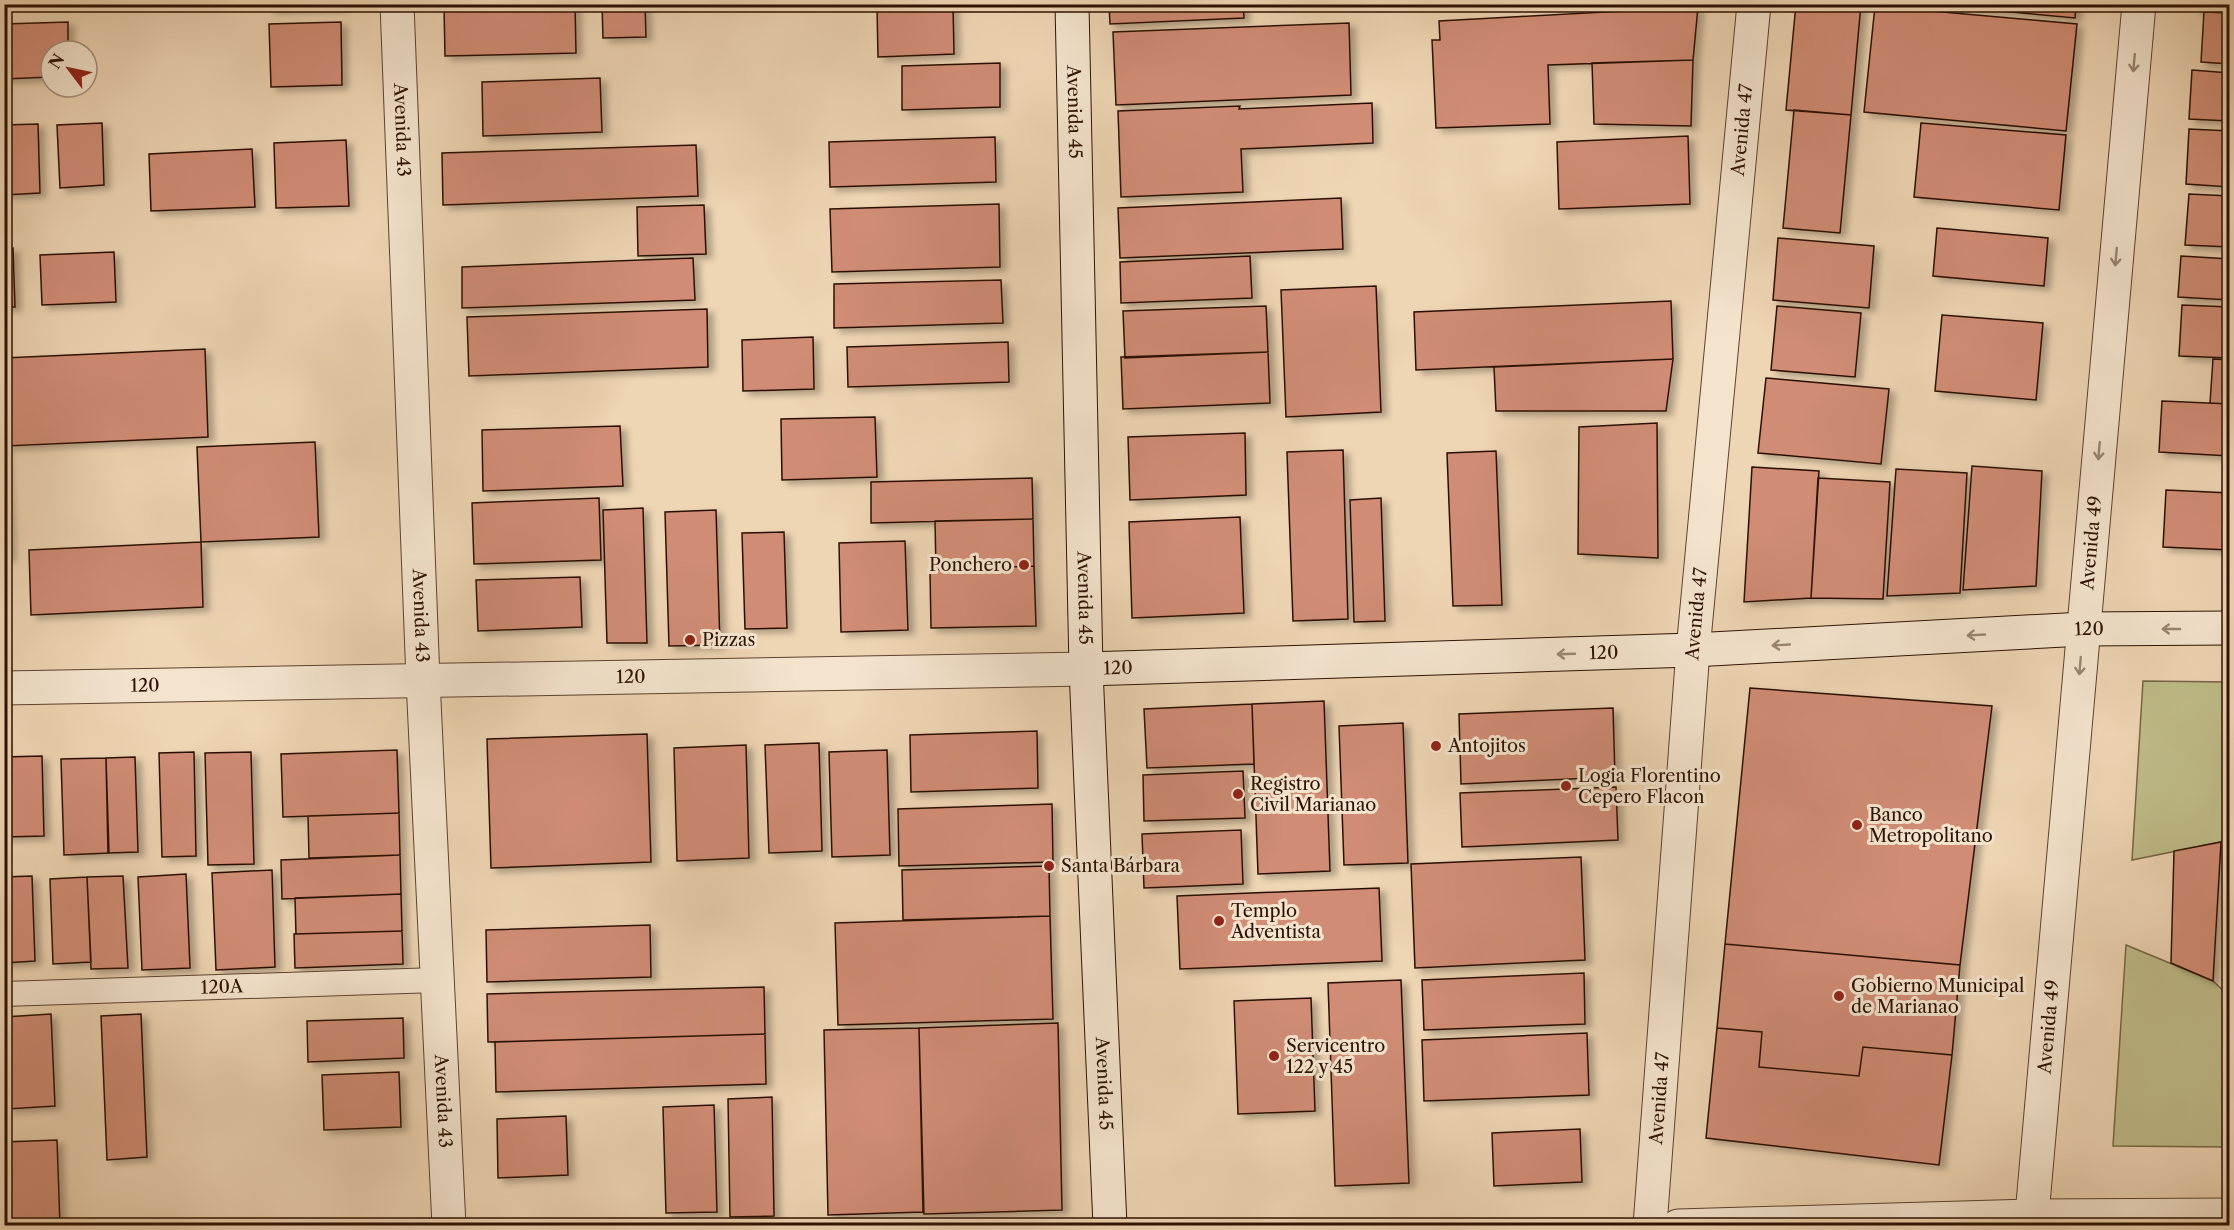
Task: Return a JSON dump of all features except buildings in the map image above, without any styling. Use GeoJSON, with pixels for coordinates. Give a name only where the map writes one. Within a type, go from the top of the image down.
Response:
{"type":"FeatureCollection","features":[{"type":"Feature","properties":{"kind":"street","name":"Avenida 43"},"geometry":{"type":"LineString","coordinates":[[398,4],[423,680],[449,1226]]}},
{"type":"Feature","properties":{"kind":"street","name":"Avenida 45"},"geometry":{"type":"LineString","coordinates":[[1072,4],[1086,669],[1110,1226]]}},
{"type":"Feature","properties":{"kind":"street","name":"Avenida 47"},"geometry":{"type":"LineString","coordinates":[[1650,1226],[1693,650],[1754,4]]}},
{"type":"Feature","properties":{"kind":"street","name":"Avenida 49"},"geometry":{"type":"LineString","coordinates":[[2031,1221],[2139,4]]}},
{"type":"Feature","properties":{"kind":"street","name":"120"},"geometry":{"type":"LineString","coordinates":[[4,688],[1086,669],[1693,650],[2083,629],[2229,628]]}},
{"type":"Feature","properties":{"kind":"street"},"geometry":{"type":"LineString","coordinates":[[1677,1226],[2031,1221],[2229,1215]]}},
{"type":"Feature","properties":{"kind":"lane","name":"120A"},"geometry":{"type":"LineString","coordinates":[[4,994],[437,980]]}},
{"type":"Feature","properties":{"kind":"shaded area"},"geometry":{"type":"Polygon","coordinates":[[[2143,681],[2229,682],[2229,833],[2221,842],[2132,860],[2143,681]]]}},
{"type":"Feature","properties":{"kind":"shaded area"},"geometry":{"type":"Polygon","coordinates":[[[2126,945],[2213,981],[2229,996],[2229,1147],[2113,1146],[2126,945]]]}},
{"type":"Feature","properties":{"kind":"place","name":"Ponchero"},"geometry":{"type":"Point","coordinates":[1024,565]}},
{"type":"Feature","properties":{"kind":"place","name":"Pizzas"},"geometry":{"type":"Point","coordinates":[690,640]}},
{"type":"Feature","properties":{"kind":"place","name":"Antojitos"},"geometry":{"type":"Point","coordinates":[1436,746]}},
{"type":"Feature","properties":{"kind":"place","name":"Logia Florentino Cepero Flacon"},"geometry":{"type":"Point","coordinates":[1566,786]}},
{"type":"Feature","properties":{"kind":"place","name":"Registro Civil Marianao"},"geometry":{"type":"Point","coordinates":[1238,794]}},
{"type":"Feature","properties":{"kind":"place","name":"Banco Metropolitano"},"geometry":{"type":"Point","coordinates":[1857,825]}},
{"type":"Feature","properties":{"kind":"place","name":"Santa Bárbara"},"geometry":{"type":"Point","coordinates":[1049,866]}},
{"type":"Feature","properties":{"kind":"place","name":"Templo Adventista"},"geometry":{"type":"Point","coordinates":[1219,921]}},
{"type":"Feature","properties":{"kind":"place","name":"Gobierno Municipal de Marianao"},"geometry":{"type":"Point","coordinates":[1839,996]}},
{"type":"Feature","properties":{"kind":"place","name":"Servicentro 122 y 45"},"geometry":{"type":"Point","coordinates":[1274,1056]}}]}
